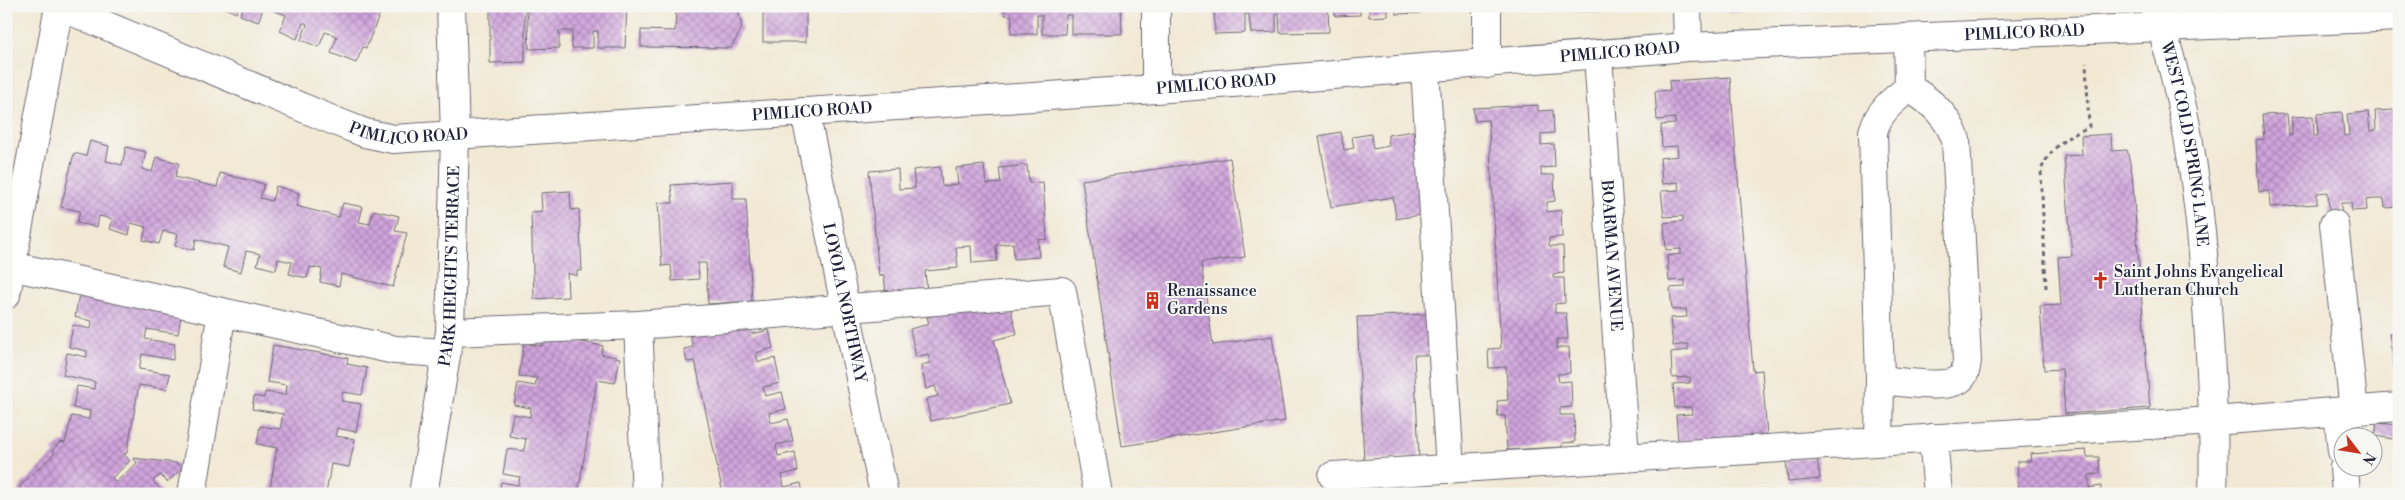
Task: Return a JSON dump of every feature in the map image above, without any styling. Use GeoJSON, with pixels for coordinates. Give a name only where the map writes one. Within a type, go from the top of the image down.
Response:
{"type":"FeatureCollection","features":[{"type":"Feature","properties":{"kind":"street","name":"PIMLICO ROAD"},"geometry":{"type":"LineString","coordinates":[[59,6],[364,133],[393,139],[1156,89],[1688,47],[1908,38],[2158,17],[2356,13],[2399,17]]}},
{"type":"Feature","properties":{"kind":"street"},"geometry":{"type":"LineString","coordinates":[[6,295],[59,6]]}},
{"type":"Feature","properties":{"kind":"street","name":"PARK HEIGHTS TERRACE"},"geometry":{"type":"LineString","coordinates":[[423,494],[448,343],[455,136],[452,6]]}},
{"type":"Feature","properties":{"kind":"street"},"geometry":{"type":"LineString","coordinates":[[1156,6],[1156,89]]}},
{"type":"Feature","properties":{"kind":"street"},"geometry":{"type":"LineString","coordinates":[[1487,6],[1487,64]]}},
{"type":"Feature","properties":{"kind":"street"},"geometry":{"type":"LineString","coordinates":[[1687,6],[1688,47]]}},
{"type":"Feature","properties":{"kind":"street","name":"WEST COLD SPRING LANE"},"geometry":{"type":"LineString","coordinates":[[2158,17],[2191,152],[2204,254],[2213,421],[2213,494]]}},
{"type":"Feature","properties":{"kind":"street"},"geometry":{"type":"LineString","coordinates":[[1908,38],[1909,88]]}},
{"type":"Feature","properties":{"kind":"street","name":"BOARMAN AVENUE"},"geometry":{"type":"LineString","coordinates":[[1598,55],[1625,457]]}},
{"type":"Feature","properties":{"kind":"street"},"geometry":{"type":"LineString","coordinates":[[1424,68],[1450,469]]}},
{"type":"Feature","properties":{"kind":"street"},"geometry":{"type":"LineString","coordinates":[[1879,441],[1880,380],[1872,132],[1882,112],[1893,100],[1909,88]]}},
{"type":"Feature","properties":{"kind":"street"},"geometry":{"type":"LineString","coordinates":[[1880,380],[1939,384],[1955,382],[1965,373],[1967,361],[1956,140],[1951,124],[1923,96],[1909,88]]}},
{"type":"Feature","properties":{"kind":"street","name":"LOYOLA NORTHWAY"},"geometry":{"type":"LineString","coordinates":[[805,112],[884,494]]}},
{"type":"Feature","properties":{"kind":"street"},"geometry":{"type":"LineString","coordinates":[[2334,224],[2346,411],[2344,428]]}},
{"type":"Feature","properties":{"kind":"street"},"geometry":{"type":"LineString","coordinates":[[11,266],[395,350],[448,343],[638,325],[845,310],[1062,291],[1098,494]]}},
{"type":"Feature","properties":{"kind":"street"},"geometry":{"type":"LineString","coordinates":[[192,494],[222,312]]}},
{"type":"Feature","properties":{"kind":"street"},"geometry":{"type":"LineString","coordinates":[[638,325],[646,494]]}},
{"type":"Feature","properties":{"kind":"street"},"geometry":{"type":"LineString","coordinates":[[1333,476],[2213,421],[2399,407]]}},
{"type":"Feature","properties":{"kind":"street"},"geometry":{"type":"LineString","coordinates":[[1933,438],[1938,494]]}},
{"type":"Feature","properties":{"kind":"street"},"geometry":{"type":"LineString","coordinates":[[2345,478],[2346,494]]}},
{"type":"Feature","properties":{"kind":"path"},"geometry":{"type":"LineString","coordinates":[[2046,288],[2040,170],[2046,158],[2060,142],[2066,137],[2089,127],[2085,57]]}},
{"type":"Feature","properties":{"kind":"building"},"geometry":{"type":"Polygon","coordinates":[[[220,6],[239,6],[236,13],[220,6]]]}},
{"type":"Feature","properties":{"kind":"building"},"geometry":{"type":"Polygon","coordinates":[[[244,6],[383,6],[366,48],[363,47],[356,63],[331,53],[337,37],[334,35],[325,32],[319,47],[301,40],[307,24],[303,23],[297,39],[280,31],[286,15],[264,7],[258,22],[240,15],[244,6]]]}},
{"type":"Feature","properties":{"kind":"building"},"geometry":{"type":"Polygon","coordinates":[[[490,6],[525,6],[525,62],[490,63],[490,6]]]}},
{"type":"Feature","properties":{"kind":"building"},"geometry":{"type":"Polygon","coordinates":[[[527,6],[627,6],[625,48],[598,48],[598,31],[593,31],[593,48],[572,48],[572,31],[559,31],[559,48],[529,49],[527,6]]]}},
{"type":"Feature","properties":{"kind":"building"},"geometry":{"type":"Polygon","coordinates":[[[676,6],[741,6],[738,9],[742,28],[731,48],[641,47],[641,30],[675,31],[676,6]]]}},
{"type":"Feature","properties":{"kind":"building"},"geometry":{"type":"Polygon","coordinates":[[[763,6],[806,6],[806,42],[763,42],[763,6]]]}},
{"type":"Feature","properties":{"kind":"building"},"geometry":{"type":"Polygon","coordinates":[[[1005,6],[1121,6],[1122,34],[1071,34],[1071,15],[1066,15],[1065,34],[1042,34],[1042,15],[1037,15],[1037,34],[1011,34],[1012,16],[1005,15],[1005,6]]]}},
{"type":"Feature","properties":{"kind":"building"},"geometry":{"type":"Polygon","coordinates":[[[1214,6],[1328,6],[1329,32],[1280,33],[1279,13],[1276,13],[1276,32],[1251,33],[1249,14],[1245,14],[1245,33],[1215,34],[1214,6]]]}},
{"type":"Feature","properties":{"kind":"building"},"geometry":{"type":"Polygon","coordinates":[[[1334,6],[1360,6],[1360,15],[1335,16],[1334,6]]]}},
{"type":"Feature","properties":{"kind":"building"},"geometry":{"type":"Polygon","coordinates":[[[1369,6],[1388,6],[1388,16],[1369,17],[1369,6]]]}},
{"type":"Feature","properties":{"kind":"building"},"geometry":{"type":"Polygon","coordinates":[[[1396,6],[1420,6],[1420,13],[1396,14],[1396,6]]]}},
{"type":"Feature","properties":{"kind":"building"},"geometry":{"type":"Polygon","coordinates":[[[1566,6],[1619,6],[1619,12],[1566,11],[1566,6]]]}},
{"type":"Feature","properties":{"kind":"building"},"geometry":{"type":"Polygon","coordinates":[[[1728,6],[1776,6],[1776,8],[1729,13],[1728,6]]]}},
{"type":"Feature","properties":{"kind":"building"},"geometry":{"type":"Polygon","coordinates":[[[1730,77],[1753,371],[1762,370],[1767,436],[1678,441],[1676,415],[1692,414],[1691,407],[1675,408],[1673,384],[1690,383],[1690,377],[1672,378],[1671,352],[1688,350],[1688,344],[1673,346],[1670,318],[1687,317],[1686,309],[1672,310],[1670,288],[1685,287],[1685,280],[1669,281],[1667,256],[1681,254],[1681,249],[1666,250],[1664,223],[1683,221],[1683,216],[1664,217],[1661,191],[1679,190],[1678,182],[1662,184],[1660,158],[1678,156],[1677,146],[1662,147],[1661,125],[1675,124],[1675,118],[1657,120],[1655,91],[1670,90],[1669,81],[1730,77]]]}},
{"type":"Feature","properties":{"kind":"building"},"geometry":{"type":"Polygon","coordinates":[[[1538,105],[1538,111],[1553,110],[1554,133],[1541,134],[1541,145],[1554,144],[1555,167],[1541,168],[1541,175],[1554,175],[1555,201],[1547,202],[1547,212],[1561,210],[1562,237],[1549,238],[1549,246],[1563,246],[1564,273],[1553,274],[1553,278],[1564,278],[1565,303],[1555,304],[1555,313],[1566,313],[1568,339],[1557,339],[1557,348],[1569,347],[1570,373],[1558,374],[1558,377],[1559,382],[1571,381],[1572,407],[1560,408],[1560,415],[1574,415],[1575,442],[1562,443],[1562,447],[1507,450],[1505,416],[1498,416],[1497,401],[1508,400],[1506,367],[1489,368],[1488,349],[1501,348],[1489,130],[1488,120],[1475,121],[1473,108],[1538,105]]]}},
{"type":"Feature","properties":{"kind":"building"},"geometry":{"type":"Polygon","coordinates":[[[2394,110],[2399,207],[2385,208],[2384,199],[2374,199],[2366,200],[2367,210],[2352,211],[2351,203],[2341,203],[2341,212],[2329,213],[2328,192],[2317,193],[2317,204],[2270,207],[2269,191],[2259,192],[2256,140],[2264,139],[2262,115],[2287,114],[2289,136],[2292,135],[2292,117],[2313,116],[2314,136],[2318,136],[2317,114],[2342,112],[2344,136],[2349,135],[2347,114],[2368,112],[2370,131],[2376,130],[2375,111],[2394,110]]]}},
{"type":"Feature","properties":{"kind":"building"},"geometry":{"type":"Polygon","coordinates":[[[1413,131],[1426,214],[1396,219],[1393,197],[1331,207],[1319,136],[1341,132],[1344,150],[1354,148],[1352,137],[1371,134],[1373,149],[1389,146],[1388,135],[1413,131]]]}},
{"type":"Feature","properties":{"kind":"building","name":"Saint Johns Evangelical Lutheran Church"},"geometry":{"type":"Polygon","coordinates":[[[2111,134],[2112,151],[2127,150],[2132,173],[2150,408],[2065,414],[2062,369],[2044,370],[2040,306],[2061,305],[2058,257],[2072,256],[2064,156],[2082,155],[2081,136],[2111,134]]]}},
{"type":"Feature","properties":{"kind":"building"},"geometry":{"type":"Polygon","coordinates":[[[90,141],[109,146],[106,161],[122,165],[126,147],[146,152],[142,169],[152,172],[156,157],[179,163],[175,177],[217,187],[220,173],[264,184],[260,198],[272,201],[276,186],[299,193],[296,206],[339,217],[343,203],[363,207],[359,222],[370,224],[373,210],[399,216],[395,231],[407,233],[393,287],[341,274],[339,286],[320,282],[322,269],[310,267],[307,278],[289,274],[292,262],[278,259],[276,270],[257,265],[260,254],[246,251],[241,272],[223,267],[228,247],[196,239],[194,250],[175,246],[178,234],[163,231],[159,244],[143,240],[146,227],[131,223],[129,235],[110,229],[113,219],[99,216],[97,227],[77,223],[80,211],[61,207],[74,153],[86,156],[90,141]]]}},
{"type":"Feature","properties":{"kind":"building","name":"Renaissance Gardens"},"geometry":{"type":"Polygon","coordinates":[[[1230,158],[1245,257],[1201,263],[1213,345],[1272,336],[1285,421],[1122,446],[1082,180],[1230,158]]]}},
{"type":"Feature","properties":{"kind":"building"},"geometry":{"type":"Polygon","coordinates":[[[984,165],[986,184],[1001,183],[999,168],[1027,165],[1029,183],[1043,182],[1047,239],[1038,240],[1039,257],[1014,259],[1013,243],[996,245],[997,261],[972,263],[971,246],[956,247],[958,268],[925,271],[927,292],[886,295],[884,275],[879,276],[869,171],[898,169],[899,189],[915,188],[913,170],[940,167],[942,186],[958,184],[956,168],[984,165]]]}},
{"type":"Feature","properties":{"kind":"building"},"geometry":{"type":"Polygon","coordinates":[[[733,181],[733,199],[746,199],[752,301],[708,304],[706,263],[698,263],[699,279],[672,281],[671,265],[662,266],[658,203],[673,203],[671,185],[733,181]]]}},
{"type":"Feature","properties":{"kind":"building"},"geometry":{"type":"Polygon","coordinates":[[[570,191],[571,210],[579,209],[582,271],[577,271],[577,276],[567,273],[568,297],[534,299],[531,212],[542,211],[541,193],[570,191]]]}},
{"type":"Feature","properties":{"kind":"building"},"geometry":{"type":"Polygon","coordinates":[[[80,288],[182,311],[178,334],[147,329],[145,339],[175,344],[173,360],[142,354],[139,369],[170,374],[167,389],[139,385],[127,453],[124,454],[130,461],[112,478],[116,482],[137,463],[133,458],[176,463],[182,469],[167,482],[160,475],[153,481],[164,494],[18,494],[21,485],[55,453],[52,451],[60,442],[65,443],[72,416],[89,419],[90,411],[73,408],[77,386],[94,389],[95,382],[63,375],[67,353],[87,357],[87,351],[69,347],[73,325],[91,329],[92,321],[75,317],[80,288]]]}},
{"type":"Feature","properties":{"kind":"building"},"geometry":{"type":"Polygon","coordinates":[[[1008,298],[1017,334],[994,340],[1010,404],[931,421],[926,399],[938,396],[935,386],[926,389],[921,365],[930,363],[928,354],[916,357],[910,329],[929,324],[927,317],[1008,298]]]}},
{"type":"Feature","properties":{"kind":"building"},"geometry":{"type":"Polygon","coordinates":[[[1426,314],[1429,355],[1414,355],[1419,457],[1364,460],[1357,317],[1426,314]]]}},
{"type":"Feature","properties":{"kind":"building"},"geometry":{"type":"Polygon","coordinates":[[[750,324],[752,334],[769,330],[773,348],[756,353],[758,362],[775,358],[780,383],[763,387],[765,396],[782,392],[786,409],[769,413],[771,423],[788,419],[793,441],[776,445],[778,456],[795,452],[798,471],[782,475],[784,487],[801,483],[803,494],[723,494],[695,361],[687,362],[684,349],[693,347],[690,336],[750,324]]]}},
{"type":"Feature","properties":{"kind":"building"},"geometry":{"type":"Polygon","coordinates":[[[2399,332],[2399,386],[2397,386],[2389,333],[2399,332]]]}},
{"type":"Feature","properties":{"kind":"building"},"geometry":{"type":"Polygon","coordinates":[[[544,335],[603,346],[601,354],[620,358],[615,383],[597,380],[578,494],[499,494],[501,482],[518,485],[520,477],[503,474],[507,449],[524,451],[526,439],[509,436],[513,414],[530,417],[531,408],[514,405],[518,383],[535,386],[537,378],[519,376],[524,343],[542,346],[544,335]]]}},
{"type":"Feature","properties":{"kind":"building"},"geometry":{"type":"Polygon","coordinates":[[[273,345],[348,358],[347,364],[367,368],[362,395],[343,392],[342,395],[342,401],[361,404],[356,432],[337,428],[335,436],[355,439],[349,467],[331,464],[326,494],[269,494],[277,448],[257,444],[260,426],[280,429],[283,414],[252,409],[254,396],[264,398],[265,392],[286,395],[287,385],[267,382],[273,345]]]}},
{"type":"Feature","properties":{"kind":"building"},"geometry":{"type":"Polygon","coordinates":[[[2377,423],[2399,425],[2399,440],[2382,437],[2382,428],[2376,428],[2377,423]]]}},
{"type":"Feature","properties":{"kind":"building"},"geometry":{"type":"Polygon","coordinates":[[[2086,450],[2087,457],[2099,457],[2100,474],[2089,475],[2089,488],[2101,486],[2101,494],[2019,494],[2017,461],[2031,461],[2030,454],[2086,450]]]}},
{"type":"Feature","properties":{"kind":"building"},"geometry":{"type":"Polygon","coordinates":[[[1817,457],[1820,479],[1788,482],[1786,460],[1817,457]]]}},
{"type":"Feature","properties":{"kind":"place","name":"Saint Johns Evangelical Lutheran Church"},"geometry":{"type":"Point","coordinates":[2100,281]}},
{"type":"Feature","properties":{"kind":"place","name":"Renaissance Gardens"},"geometry":{"type":"Point","coordinates":[1153,300]}}]}
